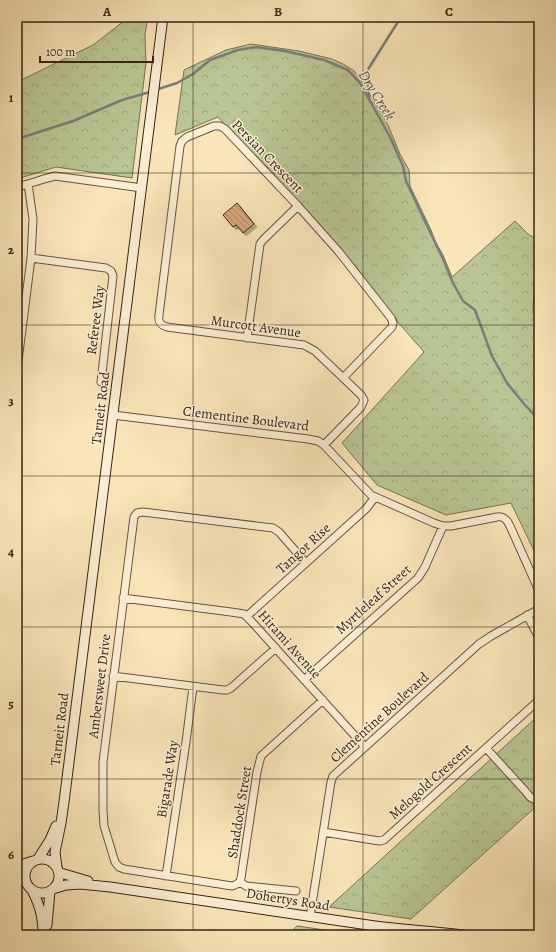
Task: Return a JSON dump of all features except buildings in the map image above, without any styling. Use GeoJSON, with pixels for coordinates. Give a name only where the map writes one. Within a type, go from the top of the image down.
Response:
{"type":"FeatureCollection","features":[{"type":"Feature","properties":{"kind":"street","name":"Tarneit Road"},"geometry":{"type":"LineString","coordinates":[[58,870],[55,852],[64,802],[163,17]]}},
{"type":"Feature","properties":{"kind":"street","name":"Persian Crescent"},"geometry":{"type":"LineString","coordinates":[[160,324],[160,307],[182,140],[214,126],[220,126],[226,129],[298,206],[339,252],[393,320],[392,327],[343,378]]}},
{"type":"Feature","properties":{"kind":"street"},"geometry":{"type":"LineString","coordinates":[[17,187],[55,176],[142,188]]}},
{"type":"Feature","properties":{"kind":"street"},"geometry":{"type":"LineString","coordinates":[[17,369],[31,258],[33,219],[28,184]]}},
{"type":"Feature","properties":{"kind":"street"},"geometry":{"type":"LineString","coordinates":[[247,338],[260,244],[298,206]]}},
{"type":"Feature","properties":{"kind":"street","name":"Referee Way"},"geometry":{"type":"LineString","coordinates":[[31,258],[106,268],[111,271],[113,276],[100,382]]}},
{"type":"Feature","properties":{"kind":"street","name":"Murcott Avenue"},"geometry":{"type":"LineString","coordinates":[[160,324],[167,328],[304,345],[314,351],[363,398],[363,404],[324,445]]}},
{"type":"Feature","properties":{"kind":"street","name":"Clementine Boulevard"},"geometry":{"type":"LineString","coordinates":[[113,415],[318,441],[324,445],[368,493],[443,526],[457,525],[497,517],[506,519],[539,591]]}},
{"type":"Feature","properties":{"kind":"street","name":"Tangor Rise"},"geometry":{"type":"LineString","coordinates":[[247,616],[366,509],[375,497]]}},
{"type":"Feature","properties":{"kind":"street","name":"Ambersweet Drive"},"geometry":{"type":"LineString","coordinates":[[296,891],[246,886],[240,882],[232,886],[124,869],[119,866],[115,862],[104,826],[103,762],[133,519],[135,514],[139,512],[148,512],[273,528],[279,532],[306,563]]}},
{"type":"Feature","properties":{"kind":"street","name":"Myrtleleaf Street"},"geometry":{"type":"LineString","coordinates":[[304,680],[418,578],[425,567],[443,526]]}},
{"type":"Feature","properties":{"kind":"street","name":"Hirami Avenue"},"geometry":{"type":"LineString","coordinates":[[123,598],[244,614],[365,747]]}},
{"type":"Feature","properties":{"kind":"street","name":"Clementine Boulevard"},"geometry":{"type":"LineString","coordinates":[[310,917],[332,778],[340,769],[485,639],[539,609]]}},
{"type":"Feature","properties":{"kind":"street"},"geometry":{"type":"LineString","coordinates":[[527,616],[539,638]]}},
{"type":"Feature","properties":{"kind":"street"},"geometry":{"type":"LineString","coordinates":[[113,676],[228,690],[276,648]]}},
{"type":"Feature","properties":{"kind":"street","name":"Bigarade Way"},"geometry":{"type":"LineString","coordinates":[[166,876],[193,686]]}},
{"type":"Feature","properties":{"kind":"street","name":"Shaddock Street"},"geometry":{"type":"LineString","coordinates":[[240,882],[262,756],[323,700]]}},
{"type":"Feature","properties":{"kind":"street","name":"Melogold Crescent"},"geometry":{"type":"LineString","coordinates":[[323,832],[380,841],[384,840],[539,700]]}},
{"type":"Feature","properties":{"kind":"street"},"geometry":{"type":"LineString","coordinates":[[486,748],[530,797],[539,802]]}},
{"type":"Feature","properties":{"kind":"street","name":"Tarneit Road"},"geometry":{"type":"LineString","coordinates":[[36,860],[50,840],[64,802]]}},
{"type":"Feature","properties":{"kind":"street"},"geometry":{"type":"LineString","coordinates":[[17,866],[44,859],[54,863],[58,870],[59,879],[52,890],[45,935]]}},
{"type":"Feature","properties":{"kind":"street"},"geometry":{"type":"LineString","coordinates":[[36,860],[29,864],[24,874],[25,879],[37,900],[42,916],[45,935]]}},
{"type":"Feature","properties":{"kind":"street","name":"Dohertys Road"},"geometry":{"type":"LineString","coordinates":[[58,870],[110,887]]}},
{"type":"Feature","properties":{"kind":"street"},"geometry":{"type":"LineString","coordinates":[[17,879],[36,892],[41,893],[52,890]]}},
{"type":"Feature","properties":{"kind":"street","name":"Dohertys Road"},"geometry":{"type":"LineString","coordinates":[[52,890],[66,884],[110,887],[388,928],[463,935]]}},
{"type":"Feature","properties":{"kind":"green space"},"geometry":{"type":"Polygon","coordinates":[[[138,17],[148,17],[145,35],[146,63],[132,178],[56,167],[17,179],[17,82],[93,45],[124,21],[138,17]]]}},
{"type":"Feature","properties":{"kind":"green space"},"geometry":{"type":"Polygon","coordinates":[[[251,44],[299,51],[332,59],[354,71],[363,83],[388,125],[400,154],[409,170],[410,186],[452,277],[515,221],[528,234],[536,239],[533,312],[539,325],[539,561],[511,503],[446,515],[377,485],[342,443],[424,352],[218,117],[175,135],[184,70],[226,50],[251,44]]]}},
{"type":"Feature","properties":{"kind":"green space"},"geometry":{"type":"Polygon","coordinates":[[[539,715],[539,804],[411,919],[329,907],[539,715]]]}},
{"type":"Feature","properties":{"kind":"green space"},"geometry":{"type":"Polygon","coordinates":[[[298,926],[357,935],[287,935],[298,926]]]}},
{"type":"Feature","properties":{"kind":"waterway"},"geometry":{"type":"LineString","coordinates":[[369,98],[367,71],[401,17]]}},
{"type":"Feature","properties":{"kind":"waterway","name":"Dry Creek"},"geometry":{"type":"LineString","coordinates":[[155,90],[177,83],[193,74],[210,60],[238,50],[256,47],[285,51],[324,60],[348,70],[360,83],[390,137],[403,166],[406,181],[453,283],[463,301],[475,310],[492,356],[507,383],[539,420]]}},
{"type":"Feature","properties":{"kind":"waterway","name":"Dry Creek"},"geometry":{"type":"LineString","coordinates":[[17,139],[73,121],[122,100],[150,92]]}}]}
